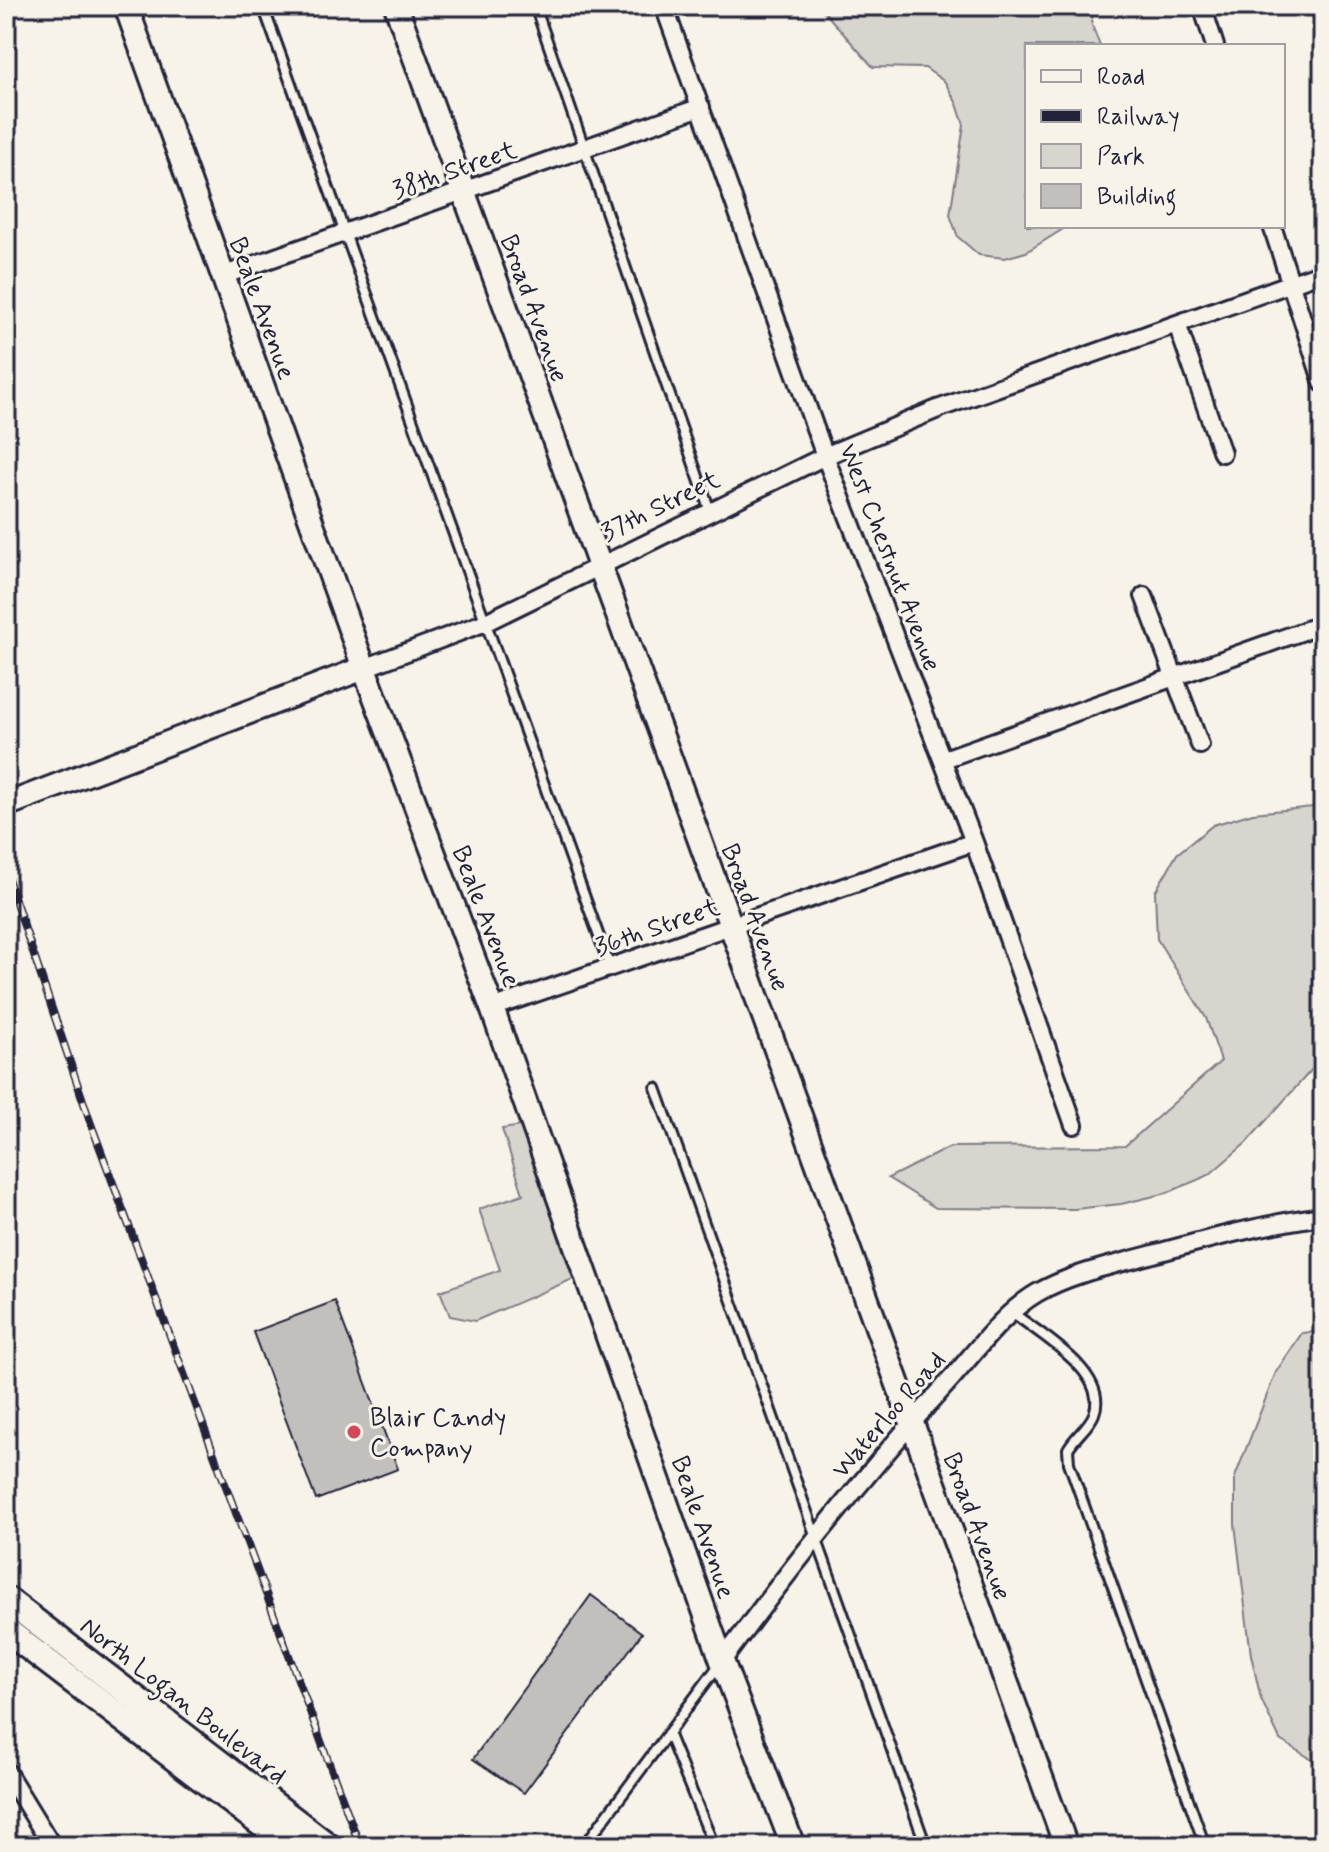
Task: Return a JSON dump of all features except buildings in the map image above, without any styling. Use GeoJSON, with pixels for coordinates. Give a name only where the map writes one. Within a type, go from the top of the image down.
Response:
{"type":"FeatureCollection","features":[{"type":"Feature","properties":{"kind":"main road","name":"North Logan Boulevard"},"geometry":{"type":"LineString","coordinates":[[6,1599],[328,1846]]}},
{"type":"Feature","properties":{"kind":"main road","name":"North Logan Boulevard"},"geometry":{"type":"LineString","coordinates":[[6,1630],[290,1846]]}},
{"type":"Feature","properties":{"kind":"street","name":"Beale Avenue"},"geometry":{"type":"LineString","coordinates":[[126,6],[364,668],[492,1008],[722,1661],[793,1846]]}},
{"type":"Feature","properties":{"kind":"street","name":"Broad Avenue"},"geometry":{"type":"LineString","coordinates":[[396,6],[1066,1846]]}},
{"type":"Feature","properties":{"kind":"street","name":"West Chestnut Avenue"},"geometry":{"type":"LineString","coordinates":[[664,6],[825,456],[944,759],[1074,1125]]}},
{"type":"Feature","properties":{"kind":"street"},"geometry":{"type":"LineString","coordinates":[[1202,6],[1214,44]]}},
{"type":"Feature","properties":{"kind":"street","name":"38th Street"},"geometry":{"type":"LineString","coordinates":[[222,276],[701,107]]}},
{"type":"Feature","properties":{"kind":"street"},"geometry":{"type":"LineString","coordinates":[[1273,228],[1323,383]]}},
{"type":"Feature","properties":{"kind":"street","name":"37th Street"},"geometry":{"type":"LineString","coordinates":[[16,801],[486,622],[825,456],[940,408],[1323,272]]}},
{"type":"Feature","properties":{"kind":"street"},"geometry":{"type":"LineString","coordinates":[[1177,324],[1222,453]]}},
{"type":"Feature","properties":{"kind":"street"},"geometry":{"type":"LineString","coordinates":[[1144,596],[1200,745]]}},
{"type":"Feature","properties":{"kind":"street"},"geometry":{"type":"LineString","coordinates":[[944,759],[1323,624]]}},
{"type":"Feature","properties":{"kind":"street","name":"36th Street"},"geometry":{"type":"LineString","coordinates":[[492,1008],[974,842]]}},
{"type":"Feature","properties":{"kind":"street","name":"Waterloo Road"},"geometry":{"type":"LineString","coordinates":[[722,1661],[814,1536],[1012,1312],[1037,1293],[1078,1275],[1136,1259],[1281,1221],[1323,1216]]}},
{"type":"Feature","properties":{"kind":"street"},"geometry":{"type":"LineString","coordinates":[[6,1771],[52,1846]]}},
{"type":"Feature","properties":{"kind":"lane"},"geometry":{"type":"LineString","coordinates":[[263,6],[610,967]]}},
{"type":"Feature","properties":{"kind":"lane"},"geometry":{"type":"LineString","coordinates":[[535,6],[710,511]]}},
{"type":"Feature","properties":{"kind":"lane"},"geometry":{"type":"LineString","coordinates":[[656,1088],[926,1846]]}},
{"type":"Feature","properties":{"kind":"lane"},"geometry":{"type":"LineString","coordinates":[[1012,1312],[1084,1370],[1093,1382],[1097,1405],[1093,1418],[1068,1449],[1069,1463],[1205,1846]]}},
{"type":"Feature","properties":{"kind":"lane"},"geometry":{"type":"LineString","coordinates":[[584,1846],[722,1661]]}},
{"type":"Feature","properties":{"kind":"lane"},"geometry":{"type":"LineString","coordinates":[[668,1733],[714,1846]]}},
{"type":"Feature","properties":{"kind":"green space"},"geometry":{"type":"Polygon","coordinates":[[[819,6],[1092,6],[1092,25],[1099,44],[1025,44],[1025,228],[1065,228],[1026,252],[1005,258],[979,255],[958,237],[950,215],[964,125],[945,82],[925,68],[873,67],[819,6]]]}},
{"type":"Feature","properties":{"kind":"green space"},"geometry":{"type":"Polygon","coordinates":[[[1323,806],[1323,1057],[1246,1143],[1209,1175],[1167,1193],[1121,1204],[1075,1209],[936,1208],[888,1178],[950,1147],[1125,1146],[1221,1061],[1206,1018],[1157,939],[1155,892],[1177,854],[1213,825],[1253,813],[1323,806]]]}},
{"type":"Feature","properties":{"kind":"green space"},"geometry":{"type":"Polygon","coordinates":[[[521,1126],[573,1279],[475,1321],[450,1316],[440,1291],[500,1270],[479,1209],[523,1194],[502,1129],[521,1126]]]}},
{"type":"Feature","properties":{"kind":"green space"},"geometry":{"type":"Polygon","coordinates":[[[1323,1331],[1323,1766],[1280,1740],[1261,1699],[1251,1655],[1235,1524],[1235,1477],[1276,1372],[1302,1333],[1323,1331]]]}},
{"type":"Feature","properties":{"kind":"railway"},"geometry":{"type":"LineString","coordinates":[[6,873],[91,1124],[360,1846]]}},
{"type":"Feature","properties":{"kind":"place","name":"Blair Candy Company"},"geometry":{"type":"Point","coordinates":[354,1432]}}]}
